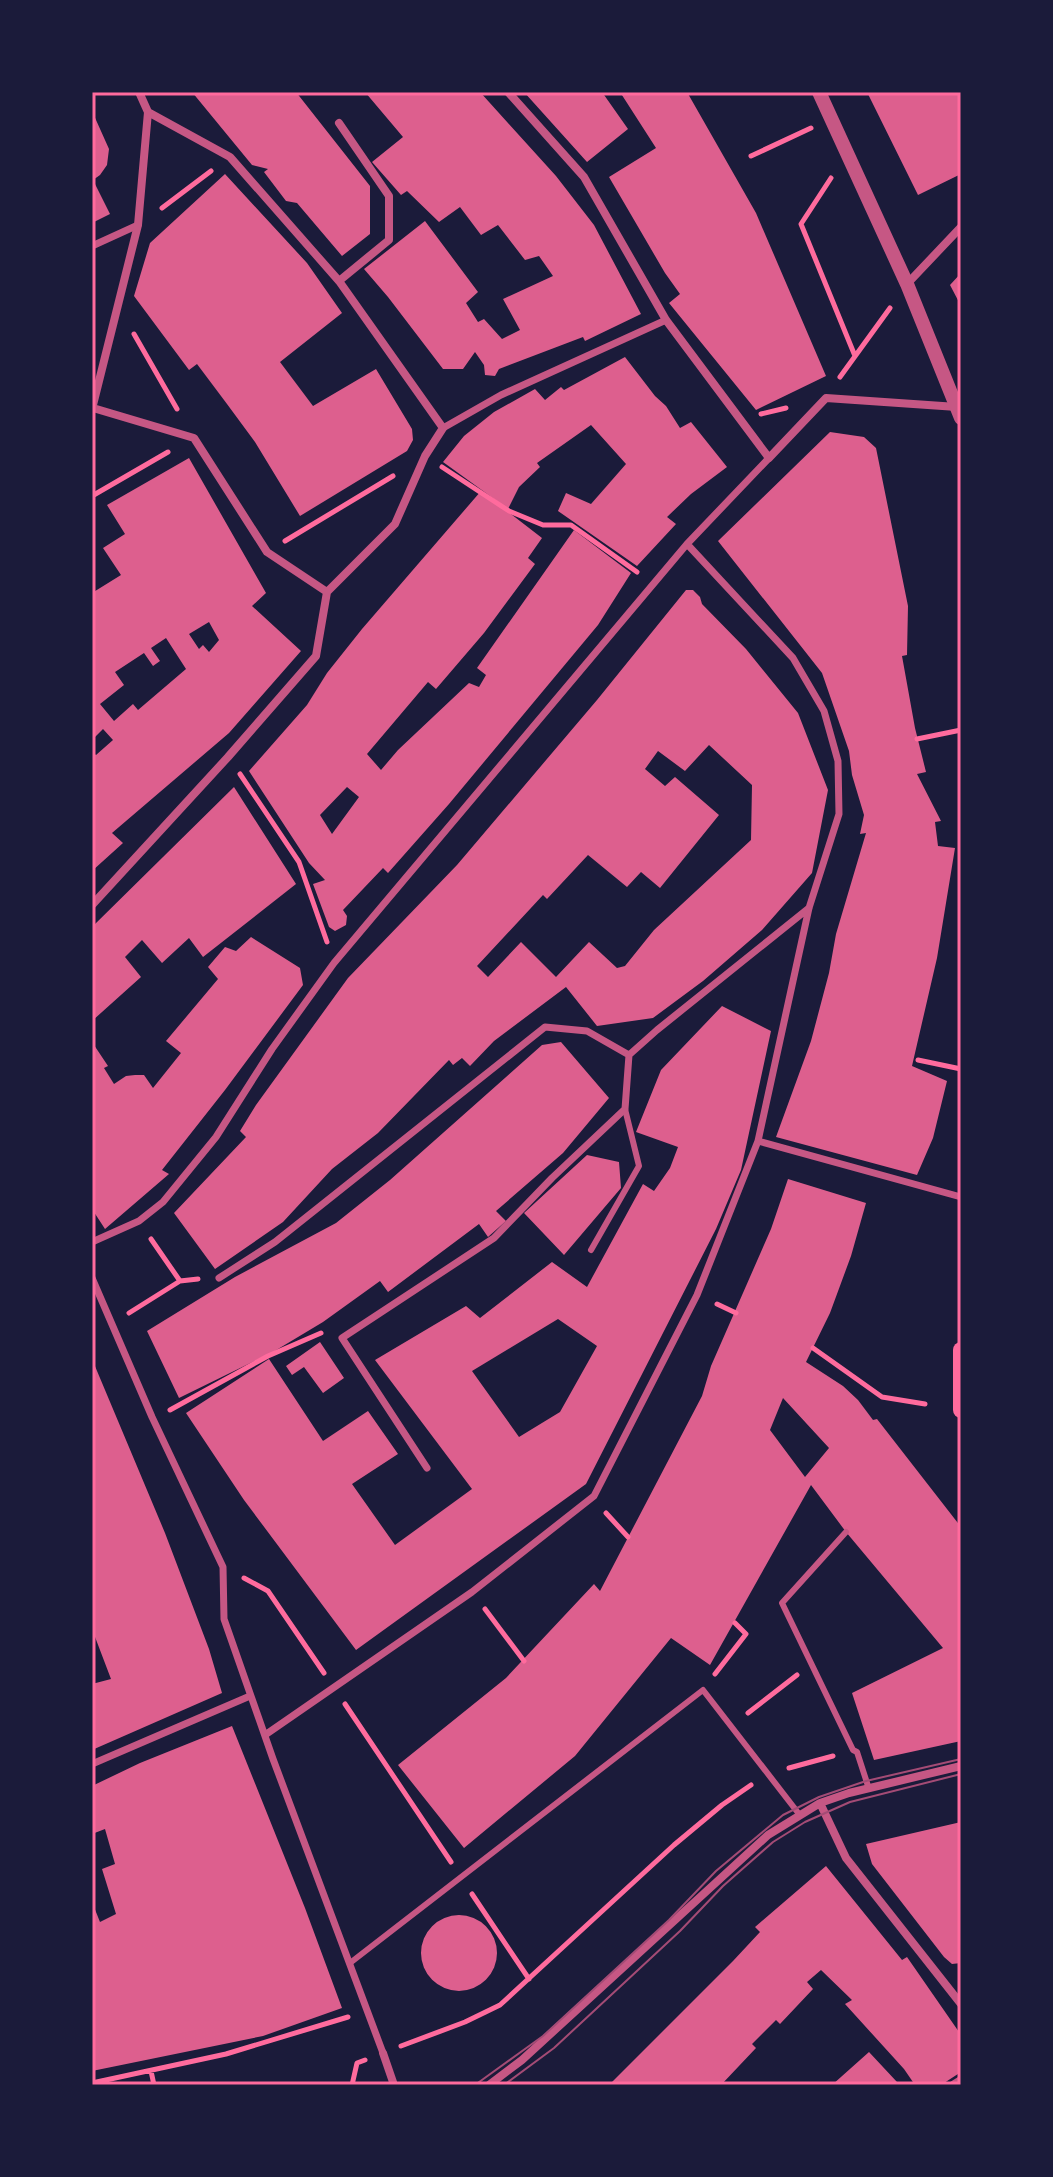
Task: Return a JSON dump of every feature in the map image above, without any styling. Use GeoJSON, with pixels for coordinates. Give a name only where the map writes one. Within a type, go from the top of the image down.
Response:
{"type":"FeatureCollection","features":[{"type":"Feature","properties":{"kind":"main road"},"geometry":{"type":"LineString","coordinates":[[961,1350],[961,1410]]}},
{"type":"Feature","properties":{"kind":"street"},"geometry":{"type":"LineString","coordinates":[[139,92],[148,112],[138,225],[92,408],[194,438],[267,552],[327,592]]}},
{"type":"Feature","properties":{"kind":"street"},"geometry":{"type":"LineString","coordinates":[[508,92],[584,177],[666,320],[769,458]]}},
{"type":"Feature","properties":{"kind":"street"},"geometry":{"type":"LineString","coordinates":[[92,1242],[139,1221],[163,1202],[216,1137],[272,1049],[334,963],[687,544],[826,398],[960,413],[907,284],[819,92]]}},
{"type":"Feature","properties":{"kind":"street"},"geometry":{"type":"LineString","coordinates":[[148,112],[230,157],[339,281],[443,428]]}},
{"type":"Feature","properties":{"kind":"street"},"geometry":{"type":"LineString","coordinates":[[339,123],[389,196],[389,240],[339,281]]}},
{"type":"Feature","properties":{"kind":"street"},"geometry":{"type":"LineString","coordinates":[[92,246],[138,225]]}},
{"type":"Feature","properties":{"kind":"street"},"geometry":{"type":"LineString","coordinates":[[907,284],[961,227]]}},
{"type":"Feature","properties":{"kind":"street"},"geometry":{"type":"LineString","coordinates":[[92,905],[316,656],[327,592],[395,524],[425,456],[443,428],[501,395],[666,320]]}},
{"type":"Feature","properties":{"kind":"street"},"geometry":{"type":"LineString","coordinates":[[265,1735],[472,1592],[594,1496],[697,1295],[758,1141],[809,908],[839,814],[838,761],[824,711],[793,658],[687,544]]}},
{"type":"Feature","properties":{"kind":"street"},"geometry":{"type":"LineString","coordinates":[[427,1468],[342,1338],[494,1238],[625,1109],[629,1055],[809,908]]}},
{"type":"Feature","properties":{"kind":"street"},"geometry":{"type":"LineString","coordinates":[[219,1278],[275,1242],[545,1027],[587,1031],[629,1055]]}},
{"type":"Feature","properties":{"kind":"street"},"geometry":{"type":"LineString","coordinates":[[758,1141],[961,1197]]}},
{"type":"Feature","properties":{"kind":"street"},"geometry":{"type":"LineString","coordinates":[[92,1278],[152,1417],[223,1567],[224,1619],[394,2085]]}},
{"type":"Feature","properties":{"kind":"street"},"geometry":{"type":"LineString","coordinates":[[92,1764],[250,1696]]}},
{"type":"Feature","properties":{"kind":"street"},"geometry":{"type":"LineString","coordinates":[[491,2084],[522,2060],[768,1835],[799,1814],[820,1803],[961,1766]]}},
{"type":"Feature","properties":{"kind":"street"},"geometry":{"type":"LineString","coordinates":[[820,1803],[846,1858],[961,2004]]}},
{"type":"Feature","properties":{"kind":"street"},"geometry":{"type":"LineString","coordinates":[[949,1988],[961,1982]]}},
{"type":"Feature","properties":{"kind":"street"},"geometry":{"type":"LineString","coordinates":[[953,2085],[961,2080]]}},
{"type":"Feature","properties":{"kind":"lane"},"geometry":{"type":"LineString","coordinates":[[591,1250],[639,1166],[625,1109]]}},
{"type":"Feature","properties":{"kind":"lane"},"geometry":{"type":"LineString","coordinates":[[846,1532],[782,1603],[853,1750],[857,1752],[869,1789]]}},
{"type":"Feature","properties":{"kind":"lane"},"geometry":{"type":"LineString","coordinates":[[350,1963],[703,1690],[799,1814]]}},
{"type":"Feature","properties":{"kind":"path"},"geometry":{"type":"LineString","coordinates":[[751,156],[812,128]]}},
{"type":"Feature","properties":{"kind":"path"},"geometry":{"type":"LineString","coordinates":[[138,225],[230,157]]}},
{"type":"Feature","properties":{"kind":"path"},"geometry":{"type":"LineString","coordinates":[[834,173],[801,224],[855,356]]}},
{"type":"Feature","properties":{"kind":"path"},"geometry":{"type":"LineString","coordinates":[[826,398],[907,284]]}},
{"type":"Feature","properties":{"kind":"path"},"geometry":{"type":"LineString","coordinates":[[267,552],[425,456],[509,511],[543,525],[571,525],[654,584]]}},
{"type":"Feature","properties":{"kind":"path"},"geometry":{"type":"LineString","coordinates":[[917,739],[961,730]]}},
{"type":"Feature","properties":{"kind":"path"},"geometry":{"type":"LineString","coordinates":[[228,757],[299,862],[334,963]]}},
{"type":"Feature","properties":{"kind":"path"},"geometry":{"type":"LineString","coordinates":[[918,1060],[961,1069]]}},
{"type":"Feature","properties":{"kind":"path"},"geometry":{"type":"LineString","coordinates":[[139,1221],[180,1281]]}},
{"type":"Feature","properties":{"kind":"path"},"geometry":{"type":"LineString","coordinates":[[112,1324],[180,1281],[219,1278]]}},
{"type":"Feature","properties":{"kind":"path"},"geometry":{"type":"LineString","coordinates":[[152,1417],[175,1409],[268,1356],[320,1333],[342,1338]]}},
{"type":"Feature","properties":{"kind":"path"},"geometry":{"type":"LineString","coordinates":[[813,1348],[882,1397],[925,1404]]}},
{"type":"Feature","properties":{"kind":"path"},"geometry":{"type":"LineString","coordinates":[[618,1527],[628,1537]]}},
{"type":"Feature","properties":{"kind":"path"},"geometry":{"type":"LineString","coordinates":[[223,1567],[268,1591],[529,1979]]}},
{"type":"Feature","properties":{"kind":"path"},"geometry":{"type":"LineString","coordinates":[[472,1592],[524,1661]]}},
{"type":"Feature","properties":{"kind":"path"},"geometry":{"type":"LineString","coordinates":[[703,1690],[746,1634],[735,1623]]}},
{"type":"Feature","properties":{"kind":"path"},"geometry":{"type":"LineString","coordinates":[[745,1715],[811,1665]]}},
{"type":"Feature","properties":{"kind":"path"},"geometry":{"type":"LineString","coordinates":[[352,2085],[357,2063],[465,2022],[500,2005],[674,1845],[722,1805],[767,1774],[853,1750]]}},
{"type":"Feature","properties":{"kind":"path"},"geometry":{"type":"LineString","coordinates":[[92,2083],[226,2054],[368,2011]]}},
{"type":"Feature","properties":{"kind":"path"},"geometry":{"type":"LineString","coordinates":[[151,2071],[154,2085]]}},
{"type":"Feature","properties":{"kind":"building"},"geometry":{"type":"Polygon","coordinates":[[[192,92],[296,92],[370,186],[370,234],[342,256],[297,203],[286,201],[264,172],[268,169],[252,165],[192,92]]]}},
{"type":"Feature","properties":{"kind":"building"},"geometry":{"type":"Polygon","coordinates":[[[365,92],[480,92],[556,176],[594,225],[641,314],[585,341],[583,337],[499,369],[495,376],[485,375],[484,365],[475,352],[463,369],[443,369],[364,269],[425,221],[478,292],[466,303],[478,322],[484,319],[502,339],[520,330],[503,299],[553,276],[539,256],[525,260],[498,225],[481,235],[460,207],[439,222],[407,191],[401,195],[372,162],[403,137],[365,92]]]}},
{"type":"Feature","properties":{"kind":"building"},"geometry":{"type":"Polygon","coordinates":[[[524,92],[602,92],[628,129],[587,162],[524,92]]]}},
{"type":"Feature","properties":{"kind":"building"},"geometry":{"type":"Polygon","coordinates":[[[620,92],[687,92],[756,213],[826,376],[756,410],[669,303],[680,294],[609,177],[656,148],[620,92]]]}},
{"type":"Feature","properties":{"kind":"building"},"geometry":{"type":"Polygon","coordinates":[[[867,92],[961,92],[961,174],[918,195],[867,92]]]}},
{"type":"Feature","properties":{"kind":"building"},"geometry":{"type":"Polygon","coordinates":[[[92,111],[109,149],[107,165],[93,180],[110,214],[92,223],[92,111]]]}},
{"type":"Feature","properties":{"kind":"building"},"geometry":{"type":"Polygon","coordinates":[[[225,174],[307,263],[342,313],[280,362],[313,406],[376,369],[412,429],[413,440],[407,451],[300,516],[255,442],[197,364],[189,370],[134,296],[150,243],[225,174]]]}},
{"type":"Feature","properties":{"kind":"building"},"geometry":{"type":"Polygon","coordinates":[[[961,273],[961,306],[950,285],[961,273]]]}},
{"type":"Feature","properties":{"kind":"building"},"geometry":{"type":"Polygon","coordinates":[[[625,357],[666,406],[680,428],[691,422],[727,467],[667,517],[676,524],[637,566],[558,511],[566,493],[591,504],[626,464],[591,425],[537,463],[540,467],[519,487],[508,509],[443,462],[464,436],[494,412],[535,389],[545,400],[561,387],[564,390],[625,357]]]}},
{"type":"Feature","properties":{"kind":"building"},"geometry":{"type":"Polygon","coordinates":[[[830,432],[864,437],[876,448],[908,606],[907,655],[902,656],[926,772],[917,774],[941,821],[935,822],[938,846],[955,848],[937,958],[912,1066],[947,1081],[933,1138],[917,1175],[776,1137],[811,1041],[836,934],[866,833],[860,834],[864,815],[852,775],[849,751],[822,673],[718,541],[830,432]]]}},
{"type":"Feature","properties":{"kind":"building"},"geometry":{"type":"Polygon","coordinates":[[[189,458],[266,593],[252,606],[301,651],[229,733],[112,833],[123,843],[92,871],[92,752],[96,755],[113,740],[103,729],[92,740],[92,593],[121,575],[103,548],[125,534],[107,505],[189,458]],[[209,622],[189,634],[199,649],[203,645],[209,652],[219,640],[209,622]],[[166,638],[151,648],[160,661],[153,666],[144,653],[115,672],[124,685],[100,704],[114,721],[133,704],[138,710],[186,669],[166,638]]]}},
{"type":"Feature","properties":{"kind":"building"},"geometry":{"type":"Polygon","coordinates":[[[481,491],[542,538],[528,558],[535,564],[484,633],[436,689],[428,682],[367,754],[381,770],[469,683],[479,687],[486,675],[477,668],[574,530],[631,573],[598,625],[388,873],[383,868],[343,910],[347,916],[346,925],[335,931],[329,927],[313,884],[325,880],[309,863],[249,771],[307,705],[327,673],[481,491]],[[347,787],[320,815],[332,834],[359,797],[347,787]]]}},
{"type":"Feature","properties":{"kind":"building"},"geometry":{"type":"Polygon","coordinates":[[[686,590],[693,590],[798,713],[828,790],[812,873],[762,930],[703,981],[653,1018],[597,1026],[566,987],[494,1041],[470,1066],[462,1058],[453,1065],[449,1060],[378,1133],[332,1169],[283,1222],[215,1269],[174,1213],[246,1137],[240,1131],[256,1105],[348,978],[457,865],[686,590]],[[709,745],[685,771],[658,751],[645,769],[665,786],[675,777],[719,815],[660,888],[641,872],[627,887],[588,855],[547,899],[543,895],[477,966],[488,977],[521,942],[556,977],[589,942],[617,968],[625,966],[654,930],[751,840],[752,785],[709,745]]]}},
{"type":"Feature","properties":{"kind":"building"},"geometry":{"type":"Polygon","coordinates":[[[234,787],[296,884],[203,957],[189,938],[162,963],[142,940],[125,957],[141,977],[92,1021],[92,927],[234,787]]]}},
{"type":"Feature","properties":{"kind":"building"},"geometry":{"type":"Polygon","coordinates":[[[251,937],[300,968],[303,985],[162,1170],[169,1174],[105,1229],[92,1209],[92,1042],[108,1066],[104,1068],[114,1084],[126,1076],[144,1075],[153,1088],[181,1053],[166,1041],[218,979],[208,967],[225,947],[236,951],[251,937]]]}},
{"type":"Feature","properties":{"kind":"building"},"geometry":{"type":"Polygon","coordinates":[[[722,1006],[771,1031],[741,1170],[716,1229],[586,1484],[356,1650],[244,1500],[186,1413],[269,1359],[323,1441],[368,1411],[398,1454],[352,1484],[395,1545],[472,1489],[375,1360],[466,1306],[480,1318],[552,1262],[587,1287],[643,1184],[654,1191],[670,1168],[678,1147],[636,1132],[661,1070],[722,1006]],[[558,1319],[472,1371],[519,1437],[560,1412],[597,1346],[558,1319]]]}},
{"type":"Feature","properties":{"kind":"building"},"geometry":{"type":"Polygon","coordinates":[[[561,1042],[609,1098],[563,1153],[496,1211],[506,1221],[488,1237],[479,1224],[388,1292],[380,1281],[323,1322],[273,1352],[179,1398],[147,1331],[235,1277],[336,1223],[390,1180],[542,1045],[561,1042]]]}},
{"type":"Feature","properties":{"kind":"building"},"geometry":{"type":"Polygon","coordinates":[[[587,1155],[619,1162],[621,1188],[564,1255],[524,1213],[587,1155]]]}},
{"type":"Feature","properties":{"kind":"building"},"geometry":{"type":"Polygon","coordinates":[[[788,1179],[866,1203],[830,1313],[806,1362],[843,1386],[873,1420],[877,1419],[961,1527],[961,1741],[874,1760],[852,1693],[943,1648],[811,1485],[710,1665],[671,1638],[575,1756],[464,1848],[398,1765],[506,1678],[594,1584],[600,1591],[702,1396],[711,1366],[771,1229],[788,1179]],[[783,1398],[770,1430],[805,1477],[829,1448],[783,1398]]]}},
{"type":"Feature","properties":{"kind":"building"},"geometry":{"type":"Polygon","coordinates":[[[320,1342],[344,1378],[323,1393],[304,1367],[292,1375],[286,1366],[320,1342]]]}},
{"type":"Feature","properties":{"kind":"building"},"geometry":{"type":"Polygon","coordinates":[[[92,1359],[165,1533],[209,1649],[222,1693],[92,1750],[92,1684],[111,1679],[92,1629],[92,1359]]]}},
{"type":"Feature","properties":{"kind":"building"},"geometry":{"type":"Polygon","coordinates":[[[232,1726],[342,2008],[263,2036],[92,2071],[92,1902],[100,1922],[116,1914],[102,1869],[115,1864],[105,1829],[92,1834],[92,1786],[232,1726]]]}},
{"type":"Feature","properties":{"kind":"building"},"geometry":{"type":"Polygon","coordinates":[[[961,1822],[961,1963],[952,1964],[872,1864],[866,1844],[961,1822]]]}},
{"type":"Feature","properties":{"kind":"building"},"geometry":{"type":"Polygon","coordinates":[[[826,1866],[902,1960],[907,1957],[959,2032],[961,2030],[961,2072],[941,2085],[915,2085],[845,2004],[852,2000],[821,1970],[807,1982],[813,1989],[780,2024],[776,2020],[752,2044],[756,2048],[721,2085],[609,2085],[760,1932],[755,1927],[826,1866]]]}},
{"type":"Feature","properties":{"kind":"building"},"geometry":{"type":"Polygon","coordinates":[[[459,1915],[473,1918],[486,1926],[494,1939],[497,1953],[494,1967],[486,1980],[473,1988],[459,1991],[445,1988],[432,1980],[424,1967],[421,1953],[424,1939],[432,1926],[445,1918],[459,1915]]]}},
{"type":"Feature","properties":{"kind":"building"},"geometry":{"type":"Polygon","coordinates":[[[869,2052],[897,2082],[894,2085],[832,2085],[869,2052]]]}},
{"type":"Feature","properties":{"kind":"tram line"},"geometry":{"type":"LineString","coordinates":[[475,2085],[543,2036],[669,1920],[716,1871],[783,1815],[819,1797],[866,1781],[961,1759]]}},
{"type":"Feature","properties":{"kind":"tram line"},"geometry":{"type":"LineString","coordinates":[[504,2085],[554,2048],[773,1842],[805,1822],[850,1802],[961,1774]]}}]}
